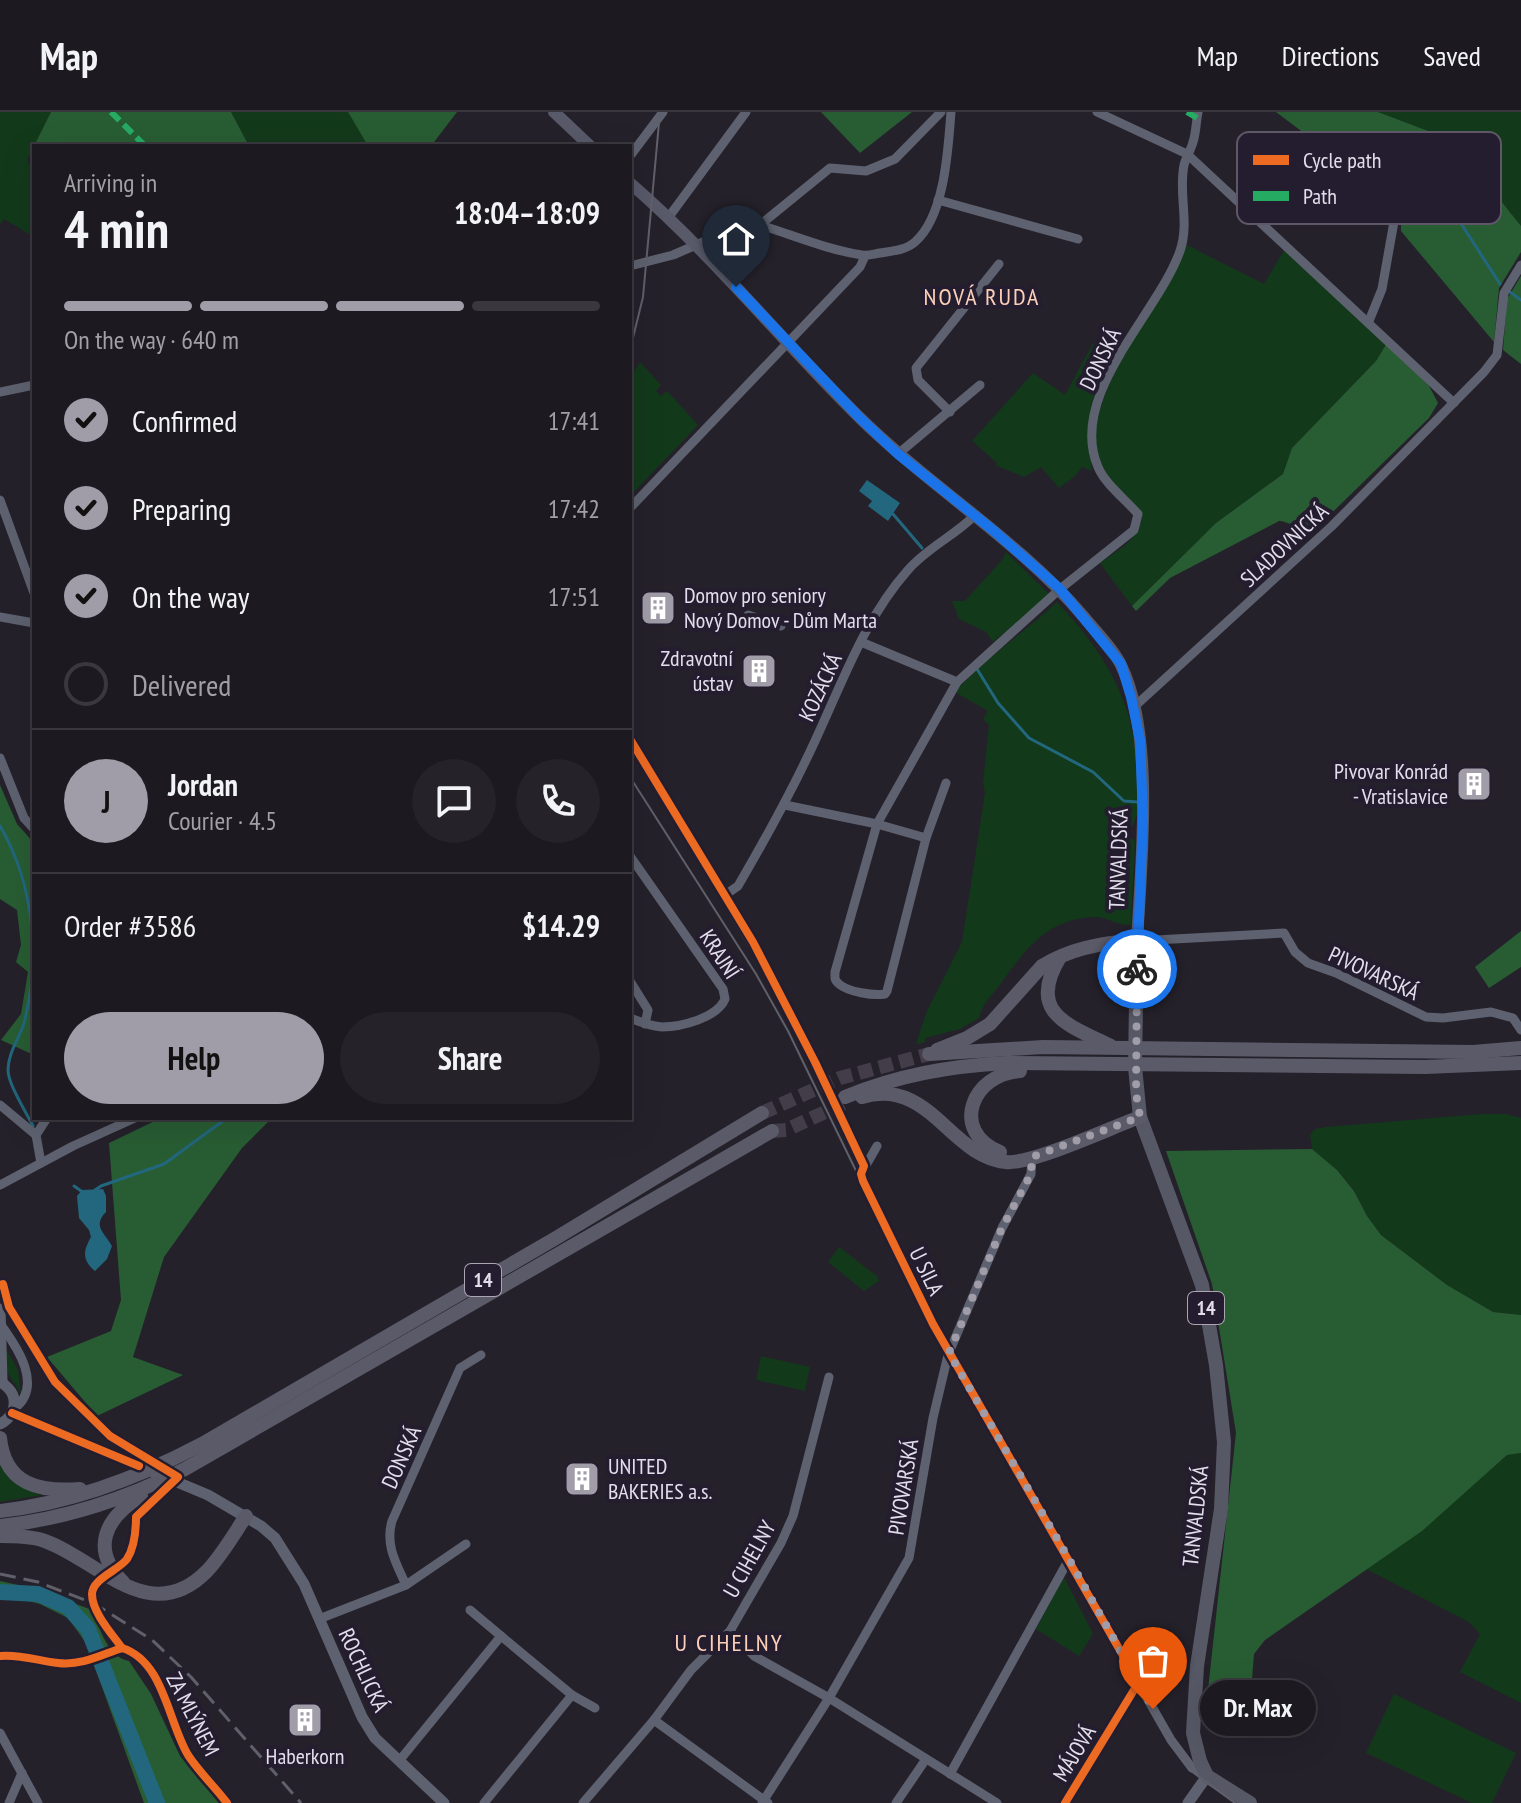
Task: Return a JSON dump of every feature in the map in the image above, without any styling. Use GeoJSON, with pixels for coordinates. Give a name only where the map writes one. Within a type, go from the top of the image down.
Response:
{"type":"FeatureCollection","features":[{"type":"Feature","properties":{"kind":"highway"},"geometry":{"type":"LineString","coordinates":[[1111,1058],[1043,1047],[929,1054],[967,1038],[990,1024],[1042,966],[1060,956],[1096,944],[1137,941]]}},
{"type":"Feature","properties":{"kind":"highway"},"geometry":{"type":"LineString","coordinates":[[1060,956],[1049,974],[1050,1006],[1063,1022],[1111,1058]]}},
{"type":"Feature","properties":{"kind":"highway"},"geometry":{"type":"LineString","coordinates":[[1140,1117],[1012,1162],[991,1158],[956,1135],[919,1103],[907,1098],[877,1093],[846,1100],[880,1083],[912,1074],[971,1065],[1152,1056],[1425,1067],[1519,1056]]}},
{"type":"Feature","properties":{"kind":"highway"},"geometry":{"type":"LineString","coordinates":[[1029,1157],[992,1149],[976,1134],[972,1111],[979,1090],[1007,1072],[1111,1058]]}},
{"type":"Feature","properties":{"kind":"highway","name":"14"},"geometry":{"type":"LineString","coordinates":[[0,1511],[56,1502],[108,1486],[144,1473],[202,1444],[556,1238],[762,1113]]}},
{"type":"Feature","properties":{"kind":"highway","name":"14"},"geometry":{"type":"LineString","coordinates":[[0,1526],[123,1502],[215,1454],[772,1131]]}},
{"type":"Feature","properties":{"kind":"highway"},"geometry":{"type":"LineString","coordinates":[[0,1438],[5,1461],[12,1472],[38,1488],[56,1491],[108,1486]]}},
{"type":"Feature","properties":{"kind":"highway"},"geometry":{"type":"LineString","coordinates":[[123,1502],[107,1529],[106,1555],[111,1568],[129,1588]]}},
{"type":"Feature","properties":{"kind":"highway"},"geometry":{"type":"LineString","coordinates":[[0,1536],[21,1536],[43,1541],[129,1588],[157,1593],[184,1587],[196,1580],[217,1558],[246,1516]]}},
{"type":"Feature","properties":{"kind":"main road"},"geometry":{"type":"LineString","coordinates":[[554,112],[588,144]]}},
{"type":"Feature","properties":{"kind":"main road","name":"TANVALDSKÁ"},"geometry":{"type":"LineString","coordinates":[[632,185],[697,246],[898,454],[1060,589],[1121,664],[1140,740],[1143,818],[1135,1067],[1140,1117],[1202,1285],[1224,1442],[1221,1509],[1192,1720],[1196,1748],[1207,1776]]}},
{"type":"Feature","properties":{"kind":"main road"},"geometry":{"type":"LineString","coordinates":[[1207,1776],[1250,1803]]}},
{"type":"Feature","properties":{"kind":"street"},"geometry":{"type":"LineString","coordinates":[[632,153],[663,112]]}},
{"type":"Feature","properties":{"kind":"street"},"geometry":{"type":"LineString","coordinates":[[668,218],[746,112]]}},
{"type":"Feature","properties":{"kind":"street"},"geometry":{"type":"LineString","coordinates":[[632,265],[760,225],[830,168],[866,171],[895,159],[941,112]]}},
{"type":"Feature","properties":{"kind":"street"},"geometry":{"type":"LineString","coordinates":[[760,225],[865,256],[892,252],[916,241],[928,224],[938,200],[951,112]]}},
{"type":"Feature","properties":{"kind":"street"},"geometry":{"type":"LineString","coordinates":[[1097,112],[1187,154],[1237,200]]}},
{"type":"Feature","properties":{"kind":"street"},"geometry":{"type":"LineString","coordinates":[[1187,112],[1197,115]]}},
{"type":"Feature","properties":{"kind":"street","name":"DONSKÁ"},"geometry":{"type":"LineString","coordinates":[[946,783],[926,838],[887,991],[875,995],[841,986],[835,972],[877,824],[957,682],[1060,589],[1134,530],[1138,514],[1098,470],[1091,443],[1093,413],[1131,333],[1180,253],[1186,231],[1183,167],[1193,144],[1197,115]]}},
{"type":"Feature","properties":{"kind":"street"},"geometry":{"type":"LineString","coordinates":[[938,200],[1078,239]]}},
{"type":"Feature","properties":{"kind":"street"},"geometry":{"type":"LineString","coordinates":[[1263,224],[1454,403]]}},
{"type":"Feature","properties":{"kind":"street"},"geometry":{"type":"LineString","coordinates":[[1369,321],[1382,289],[1394,224]]}},
{"type":"Feature","properties":{"kind":"street"},"geometry":{"type":"LineString","coordinates":[[632,506],[860,267],[865,256]]}},
{"type":"Feature","properties":{"kind":"street"},"geometry":{"type":"LineString","coordinates":[[950,412],[918,380],[916,368],[999,264]]}},
{"type":"Feature","properties":{"kind":"street","name":"SLADOVNICKÁ"},"geometry":{"type":"LineString","coordinates":[[1134,707],[1332,526],[1484,372],[1497,355],[1504,293],[1521,265]]}},
{"type":"Feature","properties":{"kind":"street"},"geometry":{"type":"LineString","coordinates":[[0,392],[32,385]]}},
{"type":"Feature","properties":{"kind":"street"},"geometry":{"type":"LineString","coordinates":[[898,454],[980,385]]}},
{"type":"Feature","properties":{"kind":"street"},"geometry":{"type":"LineString","coordinates":[[0,500],[32,588]]}},
{"type":"Feature","properties":{"kind":"street","name":"KOZÁCKÁ"},"geometry":{"type":"LineString","coordinates":[[725,895],[738,886],[785,805],[877,614],[909,568],[957,533],[974,516]]}},
{"type":"Feature","properties":{"kind":"street"},"geometry":{"type":"LineString","coordinates":[[748,615],[781,626]]}},
{"type":"Feature","properties":{"kind":"street"},"geometry":{"type":"LineString","coordinates":[[0,617],[32,623]]}},
{"type":"Feature","properties":{"kind":"street"},"geometry":{"type":"LineString","coordinates":[[861,642],[957,682]]}},
{"type":"Feature","properties":{"kind":"street"},"geometry":{"type":"LineString","coordinates":[[632,742],[768,971]]}},
{"type":"Feature","properties":{"kind":"street"},"geometry":{"type":"LineString","coordinates":[[0,758],[24,818],[32,827]]}},
{"type":"Feature","properties":{"kind":"street"},"geometry":{"type":"LineString","coordinates":[[785,805],[877,824],[926,838]]}},
{"type":"Feature","properties":{"kind":"street","name":"KRAJNÍ"},"geometry":{"type":"LineString","coordinates":[[632,859],[725,995],[719,1009],[682,1024],[657,1027],[645,1024]]}},
{"type":"Feature","properties":{"kind":"street","name":"PIVOVARSKÁ"},"geometry":{"type":"LineString","coordinates":[[1137,941],[1284,933],[1295,952],[1308,963],[1336,973],[1426,1017],[1491,1012],[1513,1018],[1521,1030]]}},
{"type":"Feature","properties":{"kind":"street"},"geometry":{"type":"LineString","coordinates":[[632,984],[648,1010],[645,1024],[632,1019]]}},
{"type":"Feature","properties":{"kind":"street"},"geometry":{"type":"LineString","coordinates":[[0,1105],[36,1135],[41,1163]]}},
{"type":"Feature","properties":{"kind":"street"},"geometry":{"type":"LineString","coordinates":[[36,1135],[46,1120]]}},
{"type":"Feature","properties":{"kind":"street"},"geometry":{"type":"LineString","coordinates":[[0,1185],[131,1120]]}},
{"type":"Feature","properties":{"kind":"street","name":"U SILA"},"geometry":{"type":"LineString","coordinates":[[877,1146],[864,1166],[861,1174],[863,1181],[949,1353],[1171,1740],[1192,1768],[1207,1776]]}},
{"type":"Feature","properties":{"kind":"street","name":"PIVOVARSKÁ"},"geometry":{"type":"LineString","coordinates":[[765,1802],[909,1558],[933,1418],[949,1353],[1002,1228],[1031,1174],[1029,1157]]}},
{"type":"Feature","properties":{"kind":"street"},"geometry":{"type":"LineString","coordinates":[[0,1309],[7,1333],[24,1362],[27,1377],[26,1392],[20,1404],[0,1424]]}},
{"type":"Feature","properties":{"kind":"street"},"geometry":{"type":"LineString","coordinates":[[7,1333],[1,1382],[13,1394],[13,1411]]}},
{"type":"Feature","properties":{"kind":"street","name":"DONSKÁ"},"geometry":{"type":"LineString","coordinates":[[406,1585],[391,1551],[392,1521],[460,1368],[481,1355]]}},
{"type":"Feature","properties":{"kind":"street","name":"U CIHELNY"},"geometry":{"type":"LineString","coordinates":[[583,1803],[654,1720],[691,1670],[730,1631],[781,1543],[793,1516],[829,1377]]}},
{"type":"Feature","properties":{"kind":"street","name":"ROCHLICKÁ"},"geometry":{"type":"LineString","coordinates":[[13,1411],[188,1486],[261,1526],[285,1550],[304,1584],[362,1717],[375,1738],[444,1803]]}},
{"type":"Feature","properties":{"kind":"street","name":"ROCHLICKÁ"},"geometry":{"type":"LineString","coordinates":[[319,1619],[406,1585],[466,1544]]}},
{"type":"Feature","properties":{"kind":"street"},"geometry":{"type":"LineString","coordinates":[[950,1774],[1069,1559]]}},
{"type":"Feature","properties":{"kind":"street"},"geometry":{"type":"LineString","coordinates":[[470,1610],[572,1695],[595,1708]]}},
{"type":"Feature","properties":{"kind":"street"},"geometry":{"type":"LineString","coordinates":[[730,1631],[754,1656],[829,1698],[997,1803]]}},
{"type":"Feature","properties":{"kind":"street"},"geometry":{"type":"LineString","coordinates":[[399,1761],[501,1636]]}},
{"type":"Feature","properties":{"kind":"street","name":"ZA MLÝNEM"},"geometry":{"type":"LineString","coordinates":[[0,1656],[62,1664],[87,1661],[119,1649],[131,1651],[145,1662],[188,1755],[227,1803]]}},
{"type":"Feature","properties":{"kind":"street","name":"MÁJOVÁ"},"geometry":{"type":"LineString","coordinates":[[1065,1803],[1137,1685],[1137,1680]]}},
{"type":"Feature","properties":{"kind":"street"},"geometry":{"type":"LineString","coordinates":[[484,1803],[572,1695]]}},
{"type":"Feature","properties":{"kind":"street"},"geometry":{"type":"LineString","coordinates":[[654,1720],[765,1802]]}},
{"type":"Feature","properties":{"kind":"street"},"geometry":{"type":"LineString","coordinates":[[0,1733],[38,1803]]}},
{"type":"Feature","properties":{"kind":"street"},"geometry":{"type":"LineString","coordinates":[[896,1803],[926,1759]]}},
{"type":"Feature","properties":{"kind":"street"},"geometry":{"type":"LineString","coordinates":[[9,1803],[22,1773]]}},
{"type":"Feature","properties":{"kind":"street"},"geometry":{"type":"LineString","coordinates":[[1188,1803],[1207,1776]]}},
{"type":"Feature","properties":{"kind":"green space"},"geometry":{"type":"Polygon","coordinates":[[[0,112],[51,112],[35,144],[32,144],[27,160],[32,168],[32,236],[4,219],[0,224],[0,112]]]}},
{"type":"Feature","properties":{"kind":"green space"},"geometry":{"type":"Polygon","coordinates":[[[51,112],[231,112],[248,144],[35,144],[51,112]]]}},
{"type":"Feature","properties":{"kind":"green space"},"geometry":{"type":"Polygon","coordinates":[[[231,112],[348,112],[367,144],[248,144],[231,112]]]}},
{"type":"Feature","properties":{"kind":"green space"},"geometry":{"type":"Polygon","coordinates":[[[348,112],[457,112],[433,144],[367,144],[348,112]]]}},
{"type":"Feature","properties":{"kind":"green space"},"geometry":{"type":"Polygon","coordinates":[[[821,112],[912,112],[860,153],[821,112]]]}},
{"type":"Feature","properties":{"kind":"green space"},"geometry":{"type":"Polygon","coordinates":[[[1276,112],[1378,112],[1431,132],[1303,132],[1276,112]]]}},
{"type":"Feature","properties":{"kind":"green space"},"geometry":{"type":"Polygon","coordinates":[[[1378,112],[1521,112],[1521,226],[1501,201],[1501,132],[1431,132],[1378,112]]]}},
{"type":"Feature","properties":{"kind":"green space"},"geometry":{"type":"Polygon","coordinates":[[[1501,201],[1521,226],[1521,252],[1499,288],[1494,342],[1401,231],[1401,224],[1501,224],[1501,201]]]}},
{"type":"Feature","properties":{"kind":"green space"},"geometry":{"type":"Polygon","coordinates":[[[1187,245],[1264,284],[1286,247],[1387,343],[1376,361],[1292,448],[1283,474],[1216,523],[1132,606],[1100,563],[1133,537],[1142,514],[1102,468],[1095,444],[1098,416],[1124,355],[1187,245]]]}},
{"type":"Feature","properties":{"kind":"green space"},"geometry":{"type":"Polygon","coordinates":[[[1521,276],[1521,364],[1503,350],[1507,299],[1521,276]]]}},
{"type":"Feature","properties":{"kind":"green space"},"geometry":{"type":"Polygon","coordinates":[[[1093,343],[1116,355],[1095,402],[1090,452],[1092,471],[1082,467],[1059,488],[1041,467],[1024,477],[995,465],[997,463],[972,441],[1033,373],[1065,395],[1093,343]]]}},
{"type":"Feature","properties":{"kind":"green space"},"geometry":{"type":"Polygon","coordinates":[[[1387,343],[1429,386],[1438,403],[1429,418],[1304,540],[1294,527],[1279,521],[1170,578],[1136,611],[1132,606],[1216,523],[1283,474],[1292,448],[1376,361],[1387,343]]]}},
{"type":"Feature","properties":{"kind":"green space"},"geometry":{"type":"Polygon","coordinates":[[[640,362],[661,385],[656,391],[661,396],[667,391],[698,425],[632,494],[632,374],[640,362]]]}},
{"type":"Feature","properties":{"kind":"green space"},"geometry":{"type":"Polygon","coordinates":[[[1006,552],[1050,595],[993,642],[986,632],[959,619],[952,601],[965,601],[1006,552]]]}},
{"type":"Feature","properties":{"kind":"green space"},"geometry":{"type":"Polygon","coordinates":[[[1057,602],[1104,661],[1131,726],[1136,750],[1139,801],[1135,821],[1126,835],[1135,841],[1131,925],[1095,917],[1064,923],[1052,929],[1020,958],[985,1004],[979,1018],[960,1029],[925,1038],[925,1042],[916,1044],[927,1011],[962,942],[985,793],[983,783],[989,725],[983,719],[988,711],[955,692],[1057,602]]]}},
{"type":"Feature","properties":{"kind":"green space"},"geometry":{"type":"Polygon","coordinates":[[[0,785],[17,824],[32,841],[32,1054],[1,1040],[21,1014],[28,972],[16,962],[21,945],[17,910],[0,899],[0,785]]]}},
{"type":"Feature","properties":{"kind":"green space"},"geometry":{"type":"Polygon","coordinates":[[[1521,931],[1521,967],[1489,988],[1475,967],[1521,931]]]}},
{"type":"Feature","properties":{"kind":"green space"},"geometry":{"type":"Polygon","coordinates":[[[1506,1114],[1521,1118],[1521,1315],[1493,1312],[1447,1285],[1380,1234],[1354,1190],[1337,1170],[1312,1149],[1310,1135],[1315,1129],[1506,1114]]]}},
{"type":"Feature","properties":{"kind":"green space"},"geometry":{"type":"Polygon","coordinates":[[[157,1120],[270,1120],[242,1148],[164,1257],[133,1357],[183,1375],[97,1416],[47,1357],[111,1331],[121,1300],[109,1143],[157,1120]]]}},
{"type":"Feature","properties":{"kind":"green space"},"geometry":{"type":"Polygon","coordinates":[[[1312,1149],[1337,1170],[1354,1191],[1381,1235],[1447,1285],[1493,1312],[1521,1315],[1521,1453],[1507,1455],[1422,1531],[1265,1640],[1254,1654],[1250,1704],[1207,1699],[1236,1433],[1212,1284],[1166,1151],[1312,1149]]]}},
{"type":"Feature","properties":{"kind":"green space"},"geometry":{"type":"Polygon","coordinates":[[[839,1247],[877,1276],[879,1281],[864,1291],[828,1262],[839,1247]]]}},
{"type":"Feature","properties":{"kind":"green space"},"geometry":{"type":"Polygon","coordinates":[[[5,1347],[18,1370],[21,1395],[8,1374],[5,1347]]]}},
{"type":"Feature","properties":{"kind":"green space"},"geometry":{"type":"Polygon","coordinates":[[[761,1356],[810,1367],[805,1391],[756,1380],[761,1356]]]}},
{"type":"Feature","properties":{"kind":"green space"},"geometry":{"type":"Polygon","coordinates":[[[1521,1453],[1521,1703],[1460,1672],[1480,1634],[1469,1622],[1366,1569],[1422,1530],[1507,1455],[1521,1453]]]}},
{"type":"Feature","properties":{"kind":"green space"},"geometry":{"type":"Polygon","coordinates":[[[0,1465],[33,1492],[42,1495],[0,1502],[0,1465]]]}},
{"type":"Feature","properties":{"kind":"green space"},"geometry":{"type":"Polygon","coordinates":[[[1064,1577],[1093,1634],[1079,1656],[1036,1629],[1064,1577]]]}},
{"type":"Feature","properties":{"kind":"green space"},"geometry":{"type":"Polygon","coordinates":[[[0,1581],[36,1589],[92,1610],[110,1648],[129,1661],[151,1694],[180,1756],[219,1803],[144,1803],[86,1643],[68,1618],[40,1604],[8,1596],[0,1598],[0,1581]]]}},
{"type":"Feature","properties":{"kind":"green space"},"geometry":{"type":"Polygon","coordinates":[[[1394,1694],[1516,1753],[1492,1803],[1472,1803],[1366,1753],[1394,1694]]]}},
{"type":"Feature","properties":{"kind":"water"},"geometry":{"type":"Polygon","coordinates":[[[867,480],[900,503],[888,521],[868,506],[872,501],[859,491],[867,480]]]}},
{"type":"Feature","properties":{"kind":"water"},"geometry":{"type":"Polygon","coordinates":[[[103,1189],[106,1212],[100,1225],[112,1246],[107,1259],[95,1271],[86,1259],[85,1251],[91,1237],[79,1218],[77,1196],[82,1190],[103,1189]]]}},
{"type":"Feature","properties":{"kind":"waterway"},"geometry":{"type":"LineString","coordinates":[[1461,224],[1500,284]]}},
{"type":"Feature","properties":{"kind":"waterway"},"geometry":{"type":"LineString","coordinates":[[1510,292],[1521,300]]}},
{"type":"Feature","properties":{"kind":"waterway"},"geometry":{"type":"LineString","coordinates":[[893,514],[922,548]]}},
{"type":"Feature","properties":{"kind":"waterway"},"geometry":{"type":"LineString","coordinates":[[977,669],[998,703],[1029,738],[1093,772],[1124,801],[1138,802]]}},
{"type":"Feature","properties":{"kind":"waterway"},"geometry":{"type":"LineString","coordinates":[[0,826],[20,872],[32,935]]}},
{"type":"Feature","properties":{"kind":"waterway"},"geometry":{"type":"LineString","coordinates":[[32,973],[24,1023],[8,1070],[14,1090],[33,1126]]}},
{"type":"Feature","properties":{"kind":"waterway"},"geometry":{"type":"LineString","coordinates":[[95,1190],[164,1164],[224,1120]]}},
{"type":"Feature","properties":{"kind":"waterway"},"geometry":{"type":"LineString","coordinates":[[74,1186],[84,1193]]}},
{"type":"Feature","properties":{"kind":"waterway"},"geometry":{"type":"LineString","coordinates":[[0,1592],[38,1594],[68,1607],[88,1629],[157,1803]]}},
{"type":"Feature","properties":{"kind":"tunnel"},"geometry":{"type":"LineString","coordinates":[[762,1113],[840,1078],[929,1054]]}},
{"type":"Feature","properties":{"kind":"tunnel"},"geometry":{"type":"LineString","coordinates":[[772,1131],[786,1130],[847,1102]]}},
{"type":"Feature","properties":{"kind":"tram line"},"geometry":{"type":"LineString","coordinates":[[632,342],[643,297],[660,112]]}},
{"type":"Feature","properties":{"kind":"tram line"},"geometry":{"type":"LineString","coordinates":[[632,780],[756,974],[788,1031],[931,1325],[1156,1718],[1195,1774],[1235,1803]]}},
{"type":"Feature","properties":{"kind":"railway"},"geometry":{"type":"LineString","coordinates":[[0,1574],[38,1582],[95,1604],[152,1640],[191,1677],[301,1803]]}},
{"type":"Feature","properties":{"kind":"marked path"},"geometry":{"type":"LineString","coordinates":[[111,112],[143,144]]}},
{"type":"Feature","properties":{"kind":"marked path"},"geometry":{"type":"LineString","coordinates":[[1187,112],[1197,118]]}},
{"type":"Feature","properties":{"kind":"cycle path"},"geometry":{"type":"LineString","coordinates":[[632,742],[753,942],[815,1062],[864,1166],[861,1174],[863,1181],[933,1324],[1137,1680],[1137,1685],[1065,1803]]}},
{"type":"Feature","properties":{"kind":"cycle path"},"geometry":{"type":"LineString","coordinates":[[0,1285],[3,1284],[9,1307],[55,1382],[110,1436],[178,1477],[136,1517],[134,1539],[127,1559],[93,1589],[95,1608],[122,1648]]}},
{"type":"Feature","properties":{"kind":"cycle path"},"geometry":{"type":"LineString","coordinates":[[12,1413],[139,1466]]}},
{"type":"Feature","properties":{"kind":"cycle path"},"geometry":{"type":"LineString","coordinates":[[122,1648],[136,1655],[156,1679],[188,1755],[227,1803]]}},
{"type":"Feature","properties":{"kind":"cycle path"},"geometry":{"type":"LineString","coordinates":[[0,1656],[66,1664],[122,1648]]}},
{"type":"Feature","properties":{"kind":"way so far"},"geometry":{"type":"LineString","coordinates":[[1137,969],[1136,1093],[1140,1117],[1032,1157],[1031,1174],[1002,1228],[949,1353],[1153,1709]]}},
{"type":"Feature","properties":{"kind":"place","name":"Domov pro seniory Nový Domov - Dům Marta"},"geometry":{"type":"Point","coordinates":[658,608]}},
{"type":"Feature","properties":{"kind":"place","name":"Zdravotní ústav"},"geometry":{"type":"Point","coordinates":[759,671]}},
{"type":"Feature","properties":{"kind":"place","name":"Pivovar Konrád - Vratislavice"},"geometry":{"type":"Point","coordinates":[1474,784]}},
{"type":"Feature","properties":{"kind":"place","name":"UNITED BAKERIES a.s."},"geometry":{"type":"Point","coordinates":[582,1479]}},
{"type":"Feature","properties":{"kind":"place","name":"Dr. Max"},"geometry":{"type":"Point","coordinates":[1153,1709]}},
{"type":"Feature","properties":{"kind":"place","name":"Haberkorn"},"geometry":{"type":"Point","coordinates":[305,1720]}},
{"type":"Feature","properties":{"kind":"district","name":"NOVÁ RUDA"},"geometry":{"type":"Point","coordinates":[982,296]}},
{"type":"Feature","properties":{"kind":"district","name":"U CIHELNY"},"geometry":{"type":"Point","coordinates":[729,1642]}},
{"type":"Feature","properties":{"kind":"route"},"geometry":{"type":"LineString","coordinates":[[736,287],[898,454],[1060,589],[1121,664],[1140,740],[1143,818],[1137,969]]}}]}
